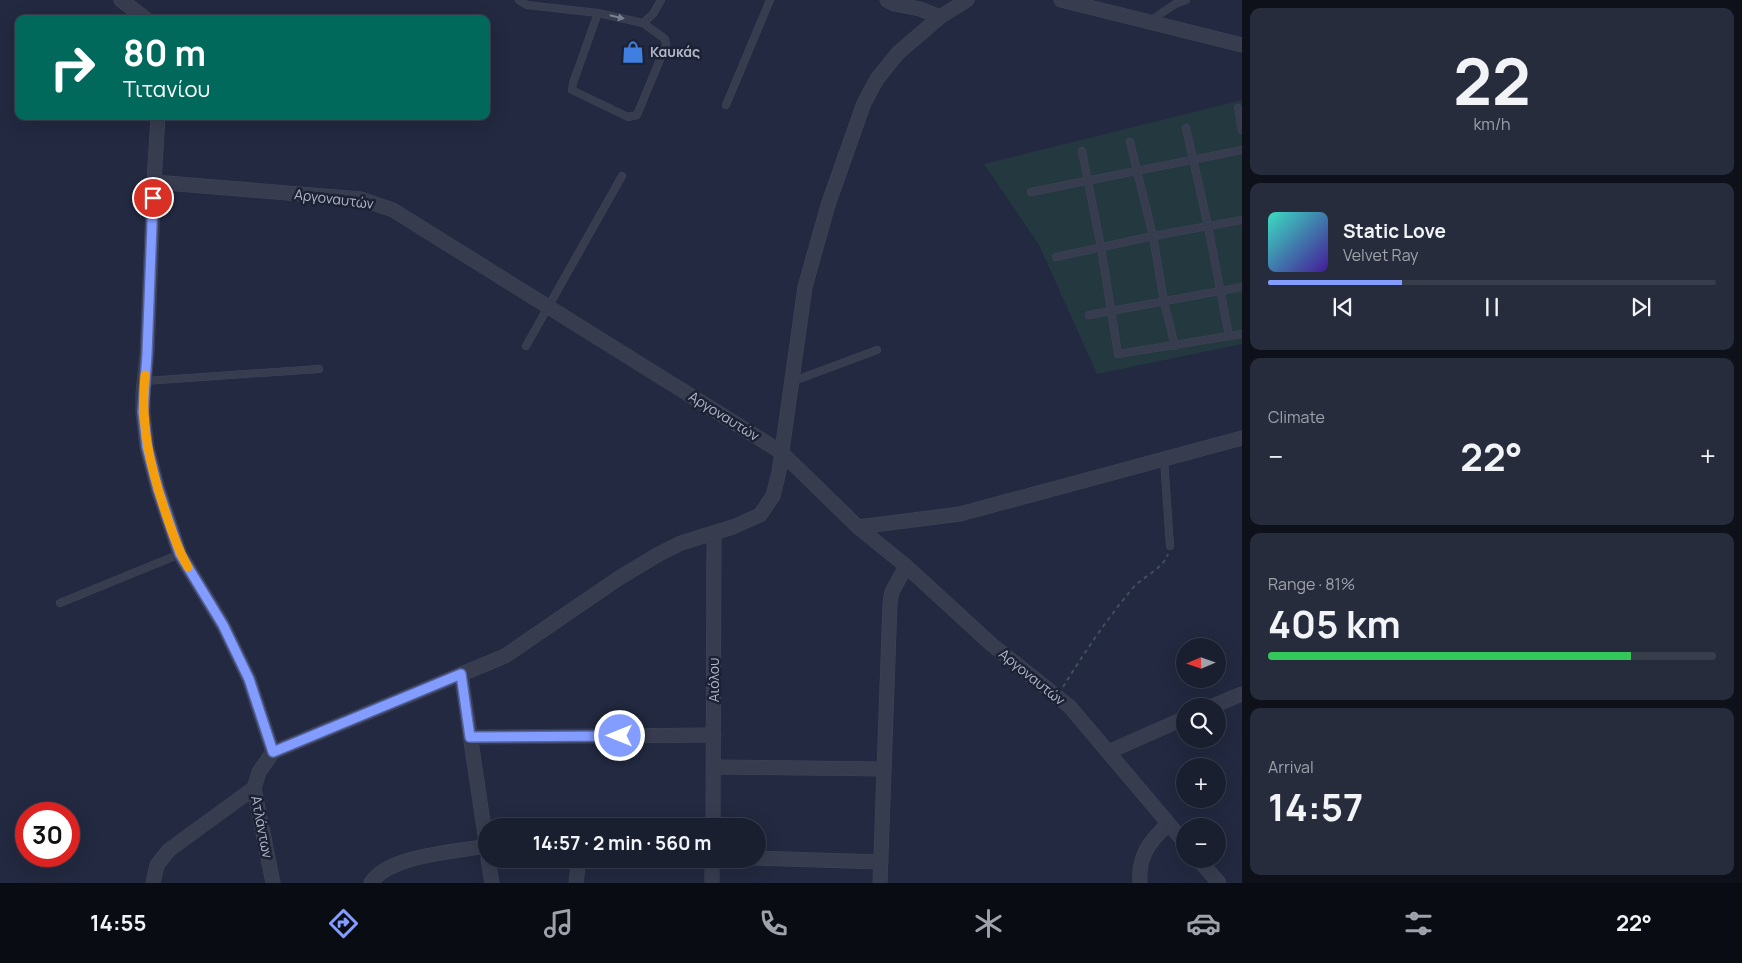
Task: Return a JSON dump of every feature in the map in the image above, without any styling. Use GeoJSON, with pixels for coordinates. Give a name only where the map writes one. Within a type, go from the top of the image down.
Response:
{"type":"FeatureCollection","features":[{"type":"Feature","properties":{"kind":"street"},"geometry":{"type":"LineString","coordinates":[[121,0],[141,15]]}},
{"type":"Feature","properties":{"kind":"street"},"geometry":{"type":"LineString","coordinates":[[886,0],[894,4],[920,9],[940,17]]}},
{"type":"Feature","properties":{"kind":"street"},"geometry":{"type":"LineString","coordinates":[[158,120],[144,381],[143,412],[147,447],[158,489],[180,554],[223,625],[249,679],[273,752],[505,656],[619,578],[659,554],[680,543],[749,521],[764,511],[776,488],[799,320],[812,259],[828,205],[864,103],[874,84],[889,63],[940,17],[967,0]]}},
{"type":"Feature","properties":{"kind":"street"},"geometry":{"type":"LineString","coordinates":[[1061,0],[1242,45]]}},
{"type":"Feature","properties":{"kind":"street","name":"Αργοναυτών"},"geometry":{"type":"LineString","coordinates":[[154,182],[372,201],[405,216],[547,308],[782,452],[858,527],[906,566],[991,644],[1077,714],[1176,833]]}},
{"type":"Feature","properties":{"kind":"street"},"geometry":{"type":"LineString","coordinates":[[858,527],[960,514],[1242,438]]}},
{"type":"Feature","properties":{"kind":"street","name":"Αιόλου"},"geometry":{"type":"LineString","coordinates":[[713,818],[714,533]]}},
{"type":"Feature","properties":{"kind":"street"},"geometry":{"type":"LineString","coordinates":[[880,883],[890,603],[892,592],[906,566]]}},
{"type":"Feature","properties":{"kind":"street"},"geometry":{"type":"LineString","coordinates":[[461,674],[482,818]]}},
{"type":"Feature","properties":{"kind":"street"},"geometry":{"type":"LineString","coordinates":[[1226,701],[1242,694]]}},
{"type":"Feature","properties":{"kind":"street"},"geometry":{"type":"LineString","coordinates":[[1108,752],[1176,722]]}},
{"type":"Feature","properties":{"kind":"street"},"geometry":{"type":"LineString","coordinates":[[470,737],[714,736]]}},
{"type":"Feature","properties":{"kind":"street","name":"Ατλάντων"},"geometry":{"type":"LineString","coordinates":[[273,752],[259,772],[254,788],[273,883]]}},
{"type":"Feature","properties":{"kind":"street"},"geometry":{"type":"LineString","coordinates":[[714,767],[884,769]]}},
{"type":"Feature","properties":{"kind":"street"},"geometry":{"type":"LineString","coordinates":[[153,883],[157,866],[169,850],[254,788]]}},
{"type":"Feature","properties":{"kind":"street"},"geometry":{"type":"LineString","coordinates":[[1140,883],[1140,862],[1143,852],[1150,841],[1168,824]]}},
{"type":"Feature","properties":{"kind":"street"},"geometry":{"type":"LineString","coordinates":[[371,883],[378,874],[395,864],[478,846]]}},
{"type":"Feature","properties":{"kind":"street"},"geometry":{"type":"LineString","coordinates":[[766,858],[881,862]]}},
{"type":"Feature","properties":{"kind":"street"},"geometry":{"type":"LineString","coordinates":[[490,868],[492,883]]}},
{"type":"Feature","properties":{"kind":"street"},"geometry":{"type":"LineString","coordinates":[[576,883],[578,868]]}},
{"type":"Feature","properties":{"kind":"street"},"geometry":{"type":"LineString","coordinates":[[712,868],[712,883]]}},
{"type":"Feature","properties":{"kind":"street"},"geometry":{"type":"LineString","coordinates":[[1206,868],[1219,883]]}},
{"type":"Feature","properties":{"kind":"lane"},"geometry":{"type":"LineString","coordinates":[[518,0],[527,5],[598,13],[643,23],[664,39],[666,45],[637,115],[628,117],[572,90],[598,13]]}},
{"type":"Feature","properties":{"kind":"lane"},"geometry":{"type":"LineString","coordinates":[[643,23],[653,14],[661,0]]}},
{"type":"Feature","properties":{"kind":"lane"},"geometry":{"type":"LineString","coordinates":[[726,105],[770,0]]}},
{"type":"Feature","properties":{"kind":"lane"},"geometry":{"type":"LineString","coordinates":[[1149,22],[1175,4],[1186,0]]}},
{"type":"Feature","properties":{"kind":"lane"},"geometry":{"type":"LineString","coordinates":[[1238,108],[1242,130]]}},
{"type":"Feature","properties":{"kind":"lane"},"geometry":{"type":"LineString","coordinates":[[1186,128],[1208,226],[1229,336]]}},
{"type":"Feature","properties":{"kind":"lane"},"geometry":{"type":"LineString","coordinates":[[1130,142],[1153,236],[1164,302],[1175,346]]}},
{"type":"Feature","properties":{"kind":"lane"},"geometry":{"type":"LineString","coordinates":[[1031,192],[1088,179],[1194,161],[1242,150]]}},
{"type":"Feature","properties":{"kind":"lane"},"geometry":{"type":"LineString","coordinates":[[1082,151],[1101,247],[1118,354],[1242,334]]}},
{"type":"Feature","properties":{"kind":"lane"},"geometry":{"type":"LineString","coordinates":[[526,346],[622,176]]}},
{"type":"Feature","properties":{"kind":"lane"},"geometry":{"type":"LineString","coordinates":[[1056,257],[1153,236],[1242,220]]}},
{"type":"Feature","properties":{"kind":"lane"},"geometry":{"type":"LineString","coordinates":[[1089,315],[1242,287]]}},
{"type":"Feature","properties":{"kind":"lane"},"geometry":{"type":"LineString","coordinates":[[790,382],[877,350]]}},
{"type":"Feature","properties":{"kind":"lane"},"geometry":{"type":"LineString","coordinates":[[144,381],[319,369]]}},
{"type":"Feature","properties":{"kind":"lane"},"geometry":{"type":"LineString","coordinates":[[1164,458],[1170,546]]}},
{"type":"Feature","properties":{"kind":"lane"},"geometry":{"type":"LineString","coordinates":[[60,603],[180,554]]}},
{"type":"Feature","properties":{"kind":"path"},"geometry":{"type":"LineString","coordinates":[[1057,697],[1115,610],[1134,586],[1163,564],[1170,546]]}},
{"type":"Feature","properties":{"kind":"shaded area"},"geometry":{"type":"Polygon","coordinates":[[[1242,100],[1242,344],[1097,374],[1039,245],[984,164],[1242,100]]]}},
{"type":"Feature","properties":{"kind":"slow traffic"},"geometry":{"type":"LineString","coordinates":[[145,375],[143,412],[147,447],[158,489],[180,554],[188,567]]}},
{"type":"Feature","properties":{"kind":"place","name":"Καυκάς"},"geometry":{"type":"Point","coordinates":[633,52]}},
{"type":"Feature","properties":{"kind":"route"},"geometry":{"type":"LineString","coordinates":[[153,198],[147,354],[143,393],[144,427],[147,447],[158,489],[180,554],[223,625],[249,679],[273,752],[461,674],[470,737],[620,736]]}}]}
